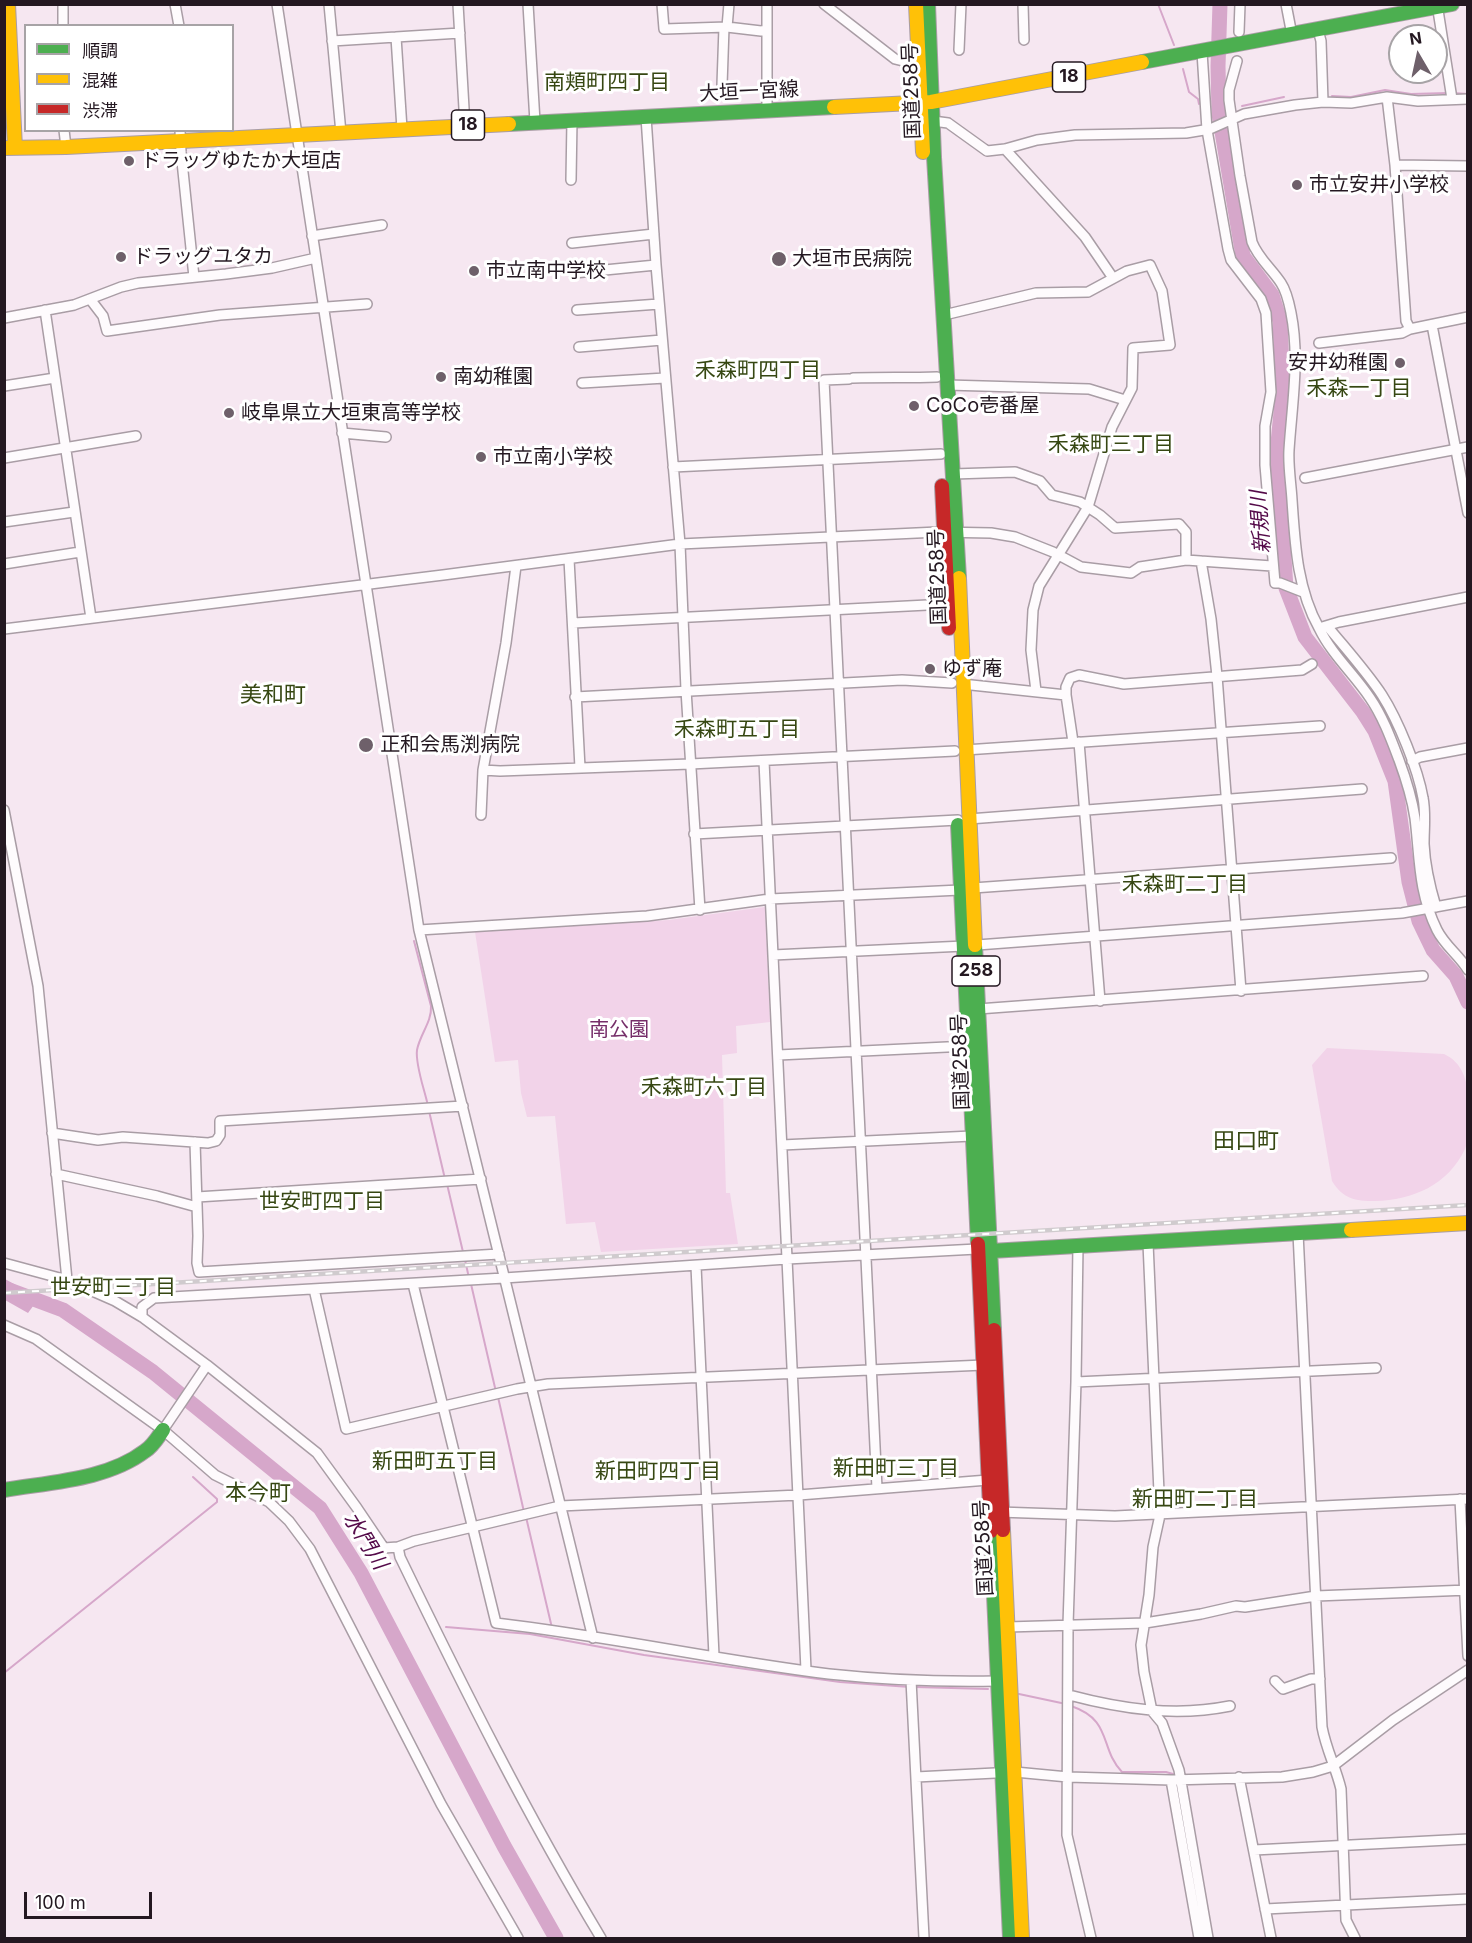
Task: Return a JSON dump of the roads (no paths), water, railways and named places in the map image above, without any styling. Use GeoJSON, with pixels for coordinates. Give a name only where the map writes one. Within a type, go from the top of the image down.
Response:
{"type":"FeatureCollection","features":[{"type":"Feature","properties":{"kind":"main road"},"geometry":{"type":"LineString","coordinates":[[8,4],[10,148]]}},
{"type":"Feature","properties":{"kind":"main road","name":"国道258号"},"geometry":{"type":"LineString","coordinates":[[916,4],[918,62],[926,102],[933,121],[944,315],[940,454],[950,532],[969,946],[968,1046],[972,1137],[984,1250],[996,1512],[997,1681],[1008,1772],[1022,1938]]}},
{"type":"Feature","properties":{"kind":"main road","name":"国道258号"},"geometry":{"type":"LineString","coordinates":[[928,4],[926,102],[942,381],[952,474],[947,604],[957,684]]}},
{"type":"Feature","properties":{"kind":"main road","name":"大垣一宮線"},"geometry":{"type":"LineString","coordinates":[[10,148],[66,147],[181,135],[297,135],[926,102],[1452,4]]}},
{"type":"Feature","properties":{"kind":"main road","name":"国道258号"},"geometry":{"type":"LineString","coordinates":[[969,946],[978,1009],[983,1135],[984,1365],[988,1480],[996,1512],[1007,1627],[1010,1938]]}},
{"type":"Feature","properties":{"kind":"main road"},"geometry":{"type":"LineString","coordinates":[[984,1250],[1148,1243],[1467,1223]]}},
{"type":"Feature","properties":{"kind":"main road"},"geometry":{"type":"LineString","coordinates":[[4,1490],[110,1470],[128,1463],[148,1449],[166,1426]]}},
{"type":"Feature","properties":{"kind":"street"},"geometry":{"type":"LineString","coordinates":[[63,4],[63,24]]}},
{"type":"Feature","properties":{"kind":"street"},"geometry":{"type":"LineString","coordinates":[[175,4],[179,24]]}},
{"type":"Feature","properties":{"kind":"street"},"geometry":{"type":"LineString","coordinates":[[277,4],[420,930],[593,1638]]}},
{"type":"Feature","properties":{"kind":"street"},"geometry":{"type":"LineString","coordinates":[[329,4],[341,133]]}},
{"type":"Feature","properties":{"kind":"street"},"geometry":{"type":"LineString","coordinates":[[458,4],[465,126]]}},
{"type":"Feature","properties":{"kind":"street"},"geometry":{"type":"LineString","coordinates":[[528,4],[535,122]]}},
{"type":"Feature","properties":{"kind":"street"},"geometry":{"type":"LineString","coordinates":[[662,4],[664,29],[725,27],[767,30]]}},
{"type":"Feature","properties":{"kind":"street"},"geometry":{"type":"LineString","coordinates":[[722,85],[725,27],[729,4]]}},
{"type":"Feature","properties":{"kind":"street"},"geometry":{"type":"LineString","coordinates":[[767,4],[767,110]]}},
{"type":"Feature","properties":{"kind":"street"},"geometry":{"type":"LineString","coordinates":[[959,50],[961,4]]}},
{"type":"Feature","properties":{"kind":"street"},"geometry":{"type":"LineString","coordinates":[[1023,4],[1024,40]]}},
{"type":"Feature","properties":{"kind":"street"},"geometry":{"type":"LineString","coordinates":[[1239,32],[1240,4]]}},
{"type":"Feature","properties":{"kind":"street"},"geometry":{"type":"LineString","coordinates":[[1286,4],[1292,35]]}},
{"type":"Feature","properties":{"kind":"street"},"geometry":{"type":"LineString","coordinates":[[829,6],[895,59],[918,62]]}},
{"type":"Feature","properties":{"kind":"street"},"geometry":{"type":"LineString","coordinates":[[1437,6],[1452,95]]}},
{"type":"Feature","properties":{"kind":"street"},"geometry":{"type":"LineString","coordinates":[[1318,30],[1323,102]]}},
{"type":"Feature","properties":{"kind":"street"},"geometry":{"type":"LineString","coordinates":[[333,40],[460,33]]}},
{"type":"Feature","properties":{"kind":"street"},"geometry":{"type":"LineString","coordinates":[[396,37],[402,129]]}},
{"type":"Feature","properties":{"kind":"street"},"geometry":{"type":"LineString","coordinates":[[1204,52],[1209,129],[1231,260],[1261,299],[1266,313],[1271,392],[1265,426],[1265,465],[1275,583],[1302,592]]}},
{"type":"Feature","properties":{"kind":"street"},"geometry":{"type":"LineString","coordinates":[[1237,61],[1229,90],[1230,120],[1252,242],[1255,250],[1281,283],[1292,316],[1295,395],[1289,452],[1294,537],[1302,592],[1311,615],[1381,694],[1392,712],[1412,761],[1423,794],[1426,813],[1424,845],[1430,908]]}},
{"type":"Feature","properties":{"kind":"street"},"geometry":{"type":"LineString","coordinates":[[933,121],[948,123],[987,151],[1005,149],[1037,140],[1076,135],[1170,134],[1209,129],[1244,114],[1265,109],[1323,102],[1352,103],[1387,96],[1418,101],[1452,95],[1467,99]]}},
{"type":"Feature","properties":{"kind":"street"},"geometry":{"type":"LineString","coordinates":[[1387,96],[1395,165],[1406,321],[1410,329]]}},
{"type":"Feature","properties":{"kind":"street"},"geometry":{"type":"LineString","coordinates":[[646,117],[659,304],[680,544],[690,764],[700,910]]}},
{"type":"Feature","properties":{"kind":"street"},"geometry":{"type":"LineString","coordinates":[[571,180],[572,120]]}},
{"type":"Feature","properties":{"kind":"street"},"geometry":{"type":"LineString","coordinates":[[64,132],[66,147]]}},
{"type":"Feature","properties":{"kind":"street"},"geometry":{"type":"LineString","coordinates":[[181,135],[194,277]]}},
{"type":"Feature","properties":{"kind":"street"},"geometry":{"type":"LineString","coordinates":[[1005,149],[1085,237],[1113,278]]}},
{"type":"Feature","properties":{"kind":"street"},"geometry":{"type":"LineString","coordinates":[[1395,165],[1467,166]]}},
{"type":"Feature","properties":{"kind":"street"},"geometry":{"type":"LineString","coordinates":[[312,236],[382,225]]}},
{"type":"Feature","properties":{"kind":"street"},"geometry":{"type":"LineString","coordinates":[[572,243],[654,234]]}},
{"type":"Feature","properties":{"kind":"street"},"geometry":{"type":"LineString","coordinates":[[5,316],[45,310],[90,299],[138,283],[272,267],[316,258]]}},
{"type":"Feature","properties":{"kind":"street"},"geometry":{"type":"LineString","coordinates":[[574,273],[656,265]]}},
{"type":"Feature","properties":{"kind":"street"},"geometry":{"type":"LineString","coordinates":[[944,315],[1036,293],[1088,292],[1127,271],[1150,265],[1162,291],[1170,345],[1133,348],[1132,387],[1112,428],[1088,507],[1040,586],[1033,610],[1031,650],[1036,691]]}},
{"type":"Feature","properties":{"kind":"street"},"geometry":{"type":"LineString","coordinates":[[90,299],[103,316],[106,331],[220,315],[367,304]]}},
{"type":"Feature","properties":{"kind":"street"},"geometry":{"type":"LineString","coordinates":[[577,310],[659,304]]}},
{"type":"Feature","properties":{"kind":"street"},"geometry":{"type":"LineString","coordinates":[[45,310],[91,618]]}},
{"type":"Feature","properties":{"kind":"street"},"geometry":{"type":"LineString","coordinates":[[1318,343],[1402,333],[1410,329],[1467,317]]}},
{"type":"Feature","properties":{"kind":"street"},"geometry":{"type":"LineString","coordinates":[[1432,325],[1467,513]]}},
{"type":"Feature","properties":{"kind":"street"},"geometry":{"type":"LineString","coordinates":[[579,347],[662,340]]}},
{"type":"Feature","properties":{"kind":"street"},"geometry":{"type":"LineString","coordinates":[[877,1488],[824,380],[889,377],[1089,389],[1125,400]]}},
{"type":"Feature","properties":{"kind":"street"},"geometry":{"type":"LineString","coordinates":[[4,386],[55,378]]}},
{"type":"Feature","properties":{"kind":"street"},"geometry":{"type":"LineString","coordinates":[[582,383],[665,378]]}},
{"type":"Feature","properties":{"kind":"street"},"geometry":{"type":"LineString","coordinates":[[342,433],[386,437]]}},
{"type":"Feature","properties":{"kind":"street"},"geometry":{"type":"LineString","coordinates":[[4,458],[136,436]]}},
{"type":"Feature","properties":{"kind":"street"},"geometry":{"type":"LineString","coordinates":[[1305,478],[1467,447]]}},
{"type":"Feature","properties":{"kind":"street"},"geometry":{"type":"LineString","coordinates":[[674,467],[940,454]]}},
{"type":"Feature","properties":{"kind":"street"},"geometry":{"type":"LineString","coordinates":[[952,474],[1015,472],[1040,481],[1052,495],[1080,502],[1115,528],[1179,524],[1185,532],[1186,560]]}},
{"type":"Feature","properties":{"kind":"street"},"geometry":{"type":"LineString","coordinates":[[4,522],[74,512]]}},
{"type":"Feature","properties":{"kind":"street"},"geometry":{"type":"LineString","coordinates":[[4,629],[680,544],[950,532],[1009,536],[1059,555],[1081,567],[1131,573],[1140,567],[1186,560],[1272,566]]}},
{"type":"Feature","properties":{"kind":"street"},"geometry":{"type":"LineString","coordinates":[[4,564],[80,552]]}},
{"type":"Feature","properties":{"kind":"street"},"geometry":{"type":"LineString","coordinates":[[569,559],[580,768]]}},
{"type":"Feature","properties":{"kind":"street"},"geometry":{"type":"LineString","coordinates":[[1201,561],[1211,618],[1217,676],[1241,991]]}},
{"type":"Feature","properties":{"kind":"street"},"geometry":{"type":"LineString","coordinates":[[481,814],[483,770],[506,643],[516,566]]}},
{"type":"Feature","properties":{"kind":"street"},"geometry":{"type":"LineString","coordinates":[[1323,627],[1467,597]]}},
{"type":"Feature","properties":{"kind":"street"},"geometry":{"type":"LineString","coordinates":[[573,623],[947,604]]}},
{"type":"Feature","properties":{"kind":"street"},"geometry":{"type":"LineString","coordinates":[[1323,627],[1325,642],[1378,710],[1395,750],[1410,791],[1422,886],[1437,929],[1446,946],[1467,970]]}},
{"type":"Feature","properties":{"kind":"street"},"geometry":{"type":"LineString","coordinates":[[1100,1001],[1085,811],[1076,742],[1066,695],[1066,687],[1070,678],[1079,675],[1124,684],[1302,670],[1312,664]]}},
{"type":"Feature","properties":{"kind":"street"},"geometry":{"type":"LineString","coordinates":[[575,697],[902,680],[1066,695]]}},
{"type":"Feature","properties":{"kind":"street"},"geometry":{"type":"LineString","coordinates":[[483,770],[764,761],[1320,726]]}},
{"type":"Feature","properties":{"kind":"street"},"geometry":{"type":"LineString","coordinates":[[1412,761],[1420,757],[1467,748]]}},
{"type":"Feature","properties":{"kind":"street"},"geometry":{"type":"LineString","coordinates":[[764,761],[806,1670]]}},
{"type":"Feature","properties":{"kind":"street"},"geometry":{"type":"LineString","coordinates":[[694,834],[963,820],[1362,789]]}},
{"type":"Feature","properties":{"kind":"street"},"geometry":{"type":"LineString","coordinates":[[4,810],[38,986],[67,1280]]}},
{"type":"Feature","properties":{"kind":"street"},"geometry":{"type":"LineString","coordinates":[[420,930],[578,921],[700,910],[770,899],[1090,881],[1391,858]]}},
{"type":"Feature","properties":{"kind":"street"},"geometry":{"type":"LineString","coordinates":[[4,873],[16,872]]}},
{"type":"Feature","properties":{"kind":"street"},"geometry":{"type":"LineString","coordinates":[[773,955],[969,946],[1406,912],[1467,901]]}},
{"type":"Feature","properties":{"kind":"street"},"geometry":{"type":"LineString","coordinates":[[978,1009],[1423,976]]}},
{"type":"Feature","properties":{"kind":"street"},"geometry":{"type":"LineString","coordinates":[[778,1056],[968,1046]]}},
{"type":"Feature","properties":{"kind":"street"},"geometry":{"type":"LineString","coordinates":[[52,1133],[98,1140],[123,1137],[208,1143],[216,1141],[220,1135],[220,1121],[462,1106]]}},
{"type":"Feature","properties":{"kind":"street"},"geometry":{"type":"LineString","coordinates":[[782,1145],[972,1137]]}},
{"type":"Feature","properties":{"kind":"street"},"geometry":{"type":"LineString","coordinates":[[195,1142],[199,1272],[499,1254]]}},
{"type":"Feature","properties":{"kind":"street"},"geometry":{"type":"LineString","coordinates":[[56,1174],[157,1196],[197,1208]]}},
{"type":"Feature","properties":{"kind":"street"},"geometry":{"type":"LineString","coordinates":[[197,1197],[481,1179]]}},
{"type":"Feature","properties":{"kind":"street"},"geometry":{"type":"LineString","coordinates":[[1298,1233],[1322,1727],[1325,1746],[1341,1790],[1346,1920],[1355,1938]]}},
{"type":"Feature","properties":{"kind":"street"},"geometry":{"type":"LineString","coordinates":[[1148,1243],[1160,1515],[1153,1547],[1149,1596],[1141,1645],[1152,1711],[1162,1723],[1170,1742],[1199,1938]]}},
{"type":"Feature","properties":{"kind":"street"},"geometry":{"type":"LineString","coordinates":[[1078,1245],[1068,1625],[1067,1835],[1091,1938]]}},
{"type":"Feature","properties":{"kind":"street"},"geometry":{"type":"LineString","coordinates":[[142,1317],[142,1307],[154,1298],[413,1284],[787,1259],[984,1250]]}},
{"type":"Feature","properties":{"kind":"street"},"geometry":{"type":"LineString","coordinates":[[4,1263],[67,1280],[115,1301],[142,1317],[317,1453],[384,1548],[398,1547],[414,1540],[560,1506],[799,1495],[988,1480]]}},
{"type":"Feature","properties":{"kind":"street"},"geometry":{"type":"LineString","coordinates":[[696,1266],[714,1656]]}},
{"type":"Feature","properties":{"kind":"street"},"geometry":{"type":"LineString","coordinates":[[413,1284],[496,1623],[806,1670],[945,1682],[997,1681]]}},
{"type":"Feature","properties":{"kind":"street"},"geometry":{"type":"LineString","coordinates":[[314,1289],[346,1429],[531,1386],[984,1365]]}},
{"type":"Feature","properties":{"kind":"street"},"geometry":{"type":"LineString","coordinates":[[4,1325],[36,1339],[166,1426],[215,1475],[269,1502],[289,1521],[310,1549],[441,1804],[518,1938]]}},
{"type":"Feature","properties":{"kind":"street"},"geometry":{"type":"LineString","coordinates":[[166,1426],[206,1367]]}},
{"type":"Feature","properties":{"kind":"street"},"geometry":{"type":"LineString","coordinates":[[1076,1382],[1376,1368]]}},
{"type":"Feature","properties":{"kind":"street"},"geometry":{"type":"LineString","coordinates":[[996,1512],[1160,1515],[1464,1499],[1467,1656]]}},
{"type":"Feature","properties":{"kind":"street"},"geometry":{"type":"LineString","coordinates":[[398,1547],[400,1557],[501,1761],[555,1861],[601,1938]]}},
{"type":"Feature","properties":{"kind":"street"},"geometry":{"type":"LineString","coordinates":[[1007,1627],[1144,1623],[1236,1606],[1245,1607],[1316,1596],[1466,1590]]}},
{"type":"Feature","properties":{"kind":"street"},"geometry":{"type":"LineString","coordinates":[[916,1777],[1008,1772],[1068,1777],[1176,1780],[1282,1777],[1313,1772],[1334,1766],[1393,1720],[1467,1670]]}},
{"type":"Feature","properties":{"kind":"street"},"geometry":{"type":"LineString","coordinates":[[1275,1681],[1283,1689],[1311,1679],[1320,1679]]}},
{"type":"Feature","properties":{"kind":"street"},"geometry":{"type":"LineString","coordinates":[[911,1680],[924,1938]]}},
{"type":"Feature","properties":{"kind":"street"},"geometry":{"type":"LineString","coordinates":[[1069,1695],[1106,1705],[1152,1711],[1182,1713],[1230,1706]]}},
{"type":"Feature","properties":{"kind":"street"},"geometry":{"type":"LineString","coordinates":[[1239,1778],[1271,1938]]}},
{"type":"Feature","properties":{"kind":"street"},"geometry":{"type":"LineString","coordinates":[[1176,1780],[1208,1938]]}},
{"type":"Feature","properties":{"kind":"street"},"geometry":{"type":"LineString","coordinates":[[1254,1850],[1467,1839]]}},
{"type":"Feature","properties":{"kind":"street"},"geometry":{"type":"LineString","coordinates":[[1265,1909],[1467,1899]]}},
{"type":"Feature","properties":{"kind":"waterway"},"geometry":{"type":"LineString","coordinates":[[1158,4],[1174,45]]}},
{"type":"Feature","properties":{"kind":"waterway","name":"新規川"},"geometry":{"type":"LineString","coordinates":[[1220,4],[1219,114],[1243,256],[1272,295],[1280,321],[1283,392],[1277,453],[1286,588],[1305,637],[1375,731],[1395,781],[1409,882],[1419,921],[1433,950],[1456,976],[1468,1002]]}},
{"type":"Feature","properties":{"kind":"waterway"},"geometry":{"type":"LineString","coordinates":[[1183,69],[1189,92],[1198,99],[1199,104]]}},
{"type":"Feature","properties":{"kind":"waterway"},"geometry":{"type":"LineString","coordinates":[[1332,96],[1351,97],[1385,90],[1411,94],[1448,93]]}},
{"type":"Feature","properties":{"kind":"waterway"},"geometry":{"type":"LineString","coordinates":[[1453,93],[1468,94]]}},
{"type":"Feature","properties":{"kind":"waterway"},"geometry":{"type":"LineString","coordinates":[[1242,106],[1284,97]]}},
{"type":"Feature","properties":{"kind":"waterway"},"geometry":{"type":"LineString","coordinates":[[414,941],[431,1006],[430,1017],[417,1050],[419,1070],[428,1106]]}},
{"type":"Feature","properties":{"kind":"waterway"},"geometry":{"type":"LineString","coordinates":[[429,1111],[445,1179]]}},
{"type":"Feature","properties":{"kind":"waterway"},"geometry":{"type":"LineString","coordinates":[[447,1184],[463,1252]]}},
{"type":"Feature","properties":{"kind":"waterway"},"geometry":{"type":"LineString","coordinates":[[465,1260],[469,1278]]}},
{"type":"Feature","properties":{"kind":"waterway"},"geometry":{"type":"LineString","coordinates":[[471,1284],[496,1392]]}},
{"type":"Feature","properties":{"kind":"waterway","name":"水門川"},"geometry":{"type":"LineString","coordinates":[[4,1288],[63,1310],[153,1372],[320,1508],[361,1573],[504,1846],[556,1938]]}},
{"type":"Feature","properties":{"kind":"waterway"},"geometry":{"type":"LineString","coordinates":[[498,1397],[524,1512]]}},
{"type":"Feature","properties":{"kind":"waterway"},"geometry":{"type":"LineString","coordinates":[[4,1673],[217,1502],[217,1499],[193,1477]]}},
{"type":"Feature","properties":{"kind":"waterway"},"geometry":{"type":"LineString","coordinates":[[526,1517],[552,1628]]}},
{"type":"Feature","properties":{"kind":"waterway"},"geometry":{"type":"LineString","coordinates":[[446,1627],[530,1634],[644,1655],[840,1682],[910,1687]]}},
{"type":"Feature","properties":{"kind":"waterway"},"geometry":{"type":"LineString","coordinates":[[915,1687],[988,1689]]}},
{"type":"Feature","properties":{"kind":"waterway"},"geometry":{"type":"LineString","coordinates":[[1019,1694],[1066,1704]]}},
{"type":"Feature","properties":{"kind":"waterway"},"geometry":{"type":"LineString","coordinates":[[1071,1706],[1084,1712],[1100,1727],[1110,1754],[1122,1772],[1166,1772],[1173,1774],[1174,1777]]}},
{"type":"Feature","properties":{"kind":"waterway"},"geometry":{"type":"LineString","coordinates":[[1176,1782],[1185,1832]]}},
{"type":"Feature","properties":{"kind":"railway"},"geometry":{"type":"LineString","coordinates":[[4,1293],[1468,1205]]}},
{"type":"Feature","properties":{"kind":"place","name":"ドラッグゆたか大垣店"},"geometry":{"type":"Point","coordinates":[129,161]}},
{"type":"Feature","properties":{"kind":"place","name":"市立安井小学校"},"geometry":{"type":"Point","coordinates":[1297,185]}},
{"type":"Feature","properties":{"kind":"place","name":"ドラッグユタカ"},"geometry":{"type":"Point","coordinates":[121,257]}},
{"type":"Feature","properties":{"kind":"place","name":"大垣市民病院"},"geometry":{"type":"Point","coordinates":[779,259]}},
{"type":"Feature","properties":{"kind":"place","name":"市立南中学校"},"geometry":{"type":"Point","coordinates":[474,271]}},
{"type":"Feature","properties":{"kind":"place","name":"安井幼稚園"},"geometry":{"type":"Point","coordinates":[1400,363]}},
{"type":"Feature","properties":{"kind":"place","name":"南幼稚園"},"geometry":{"type":"Point","coordinates":[441,377]}},
{"type":"Feature","properties":{"kind":"place","name":"CoCo壱番屋"},"geometry":{"type":"Point","coordinates":[914,406]}},
{"type":"Feature","properties":{"kind":"place","name":"岐阜県立大垣東高等学校"},"geometry":{"type":"Point","coordinates":[229,413]}},
{"type":"Feature","properties":{"kind":"place","name":"市立南小学校"},"geometry":{"type":"Point","coordinates":[481,457]}},
{"type":"Feature","properties":{"kind":"place","name":"ゆず庵"},"geometry":{"type":"Point","coordinates":[930,669]}},
{"type":"Feature","properties":{"kind":"place","name":"正和会馬渕病院"},"geometry":{"type":"Point","coordinates":[366,745]}},
{"type":"Feature","properties":{"kind":"district","name":"南頬町四丁目"},"geometry":{"type":"Point","coordinates":[607,83]}},
{"type":"Feature","properties":{"kind":"district","name":"禾森町四丁目"},"geometry":{"type":"Point","coordinates":[758,371]}},
{"type":"Feature","properties":{"kind":"district","name":"禾森一丁目"},"geometry":{"type":"Point","coordinates":[1359,389]}},
{"type":"Feature","properties":{"kind":"district","name":"禾森町三丁目"},"geometry":{"type":"Point","coordinates":[1111,445]}},
{"type":"Feature","properties":{"kind":"district","name":"美和町"},"geometry":{"type":"Point","coordinates":[273,695]}},
{"type":"Feature","properties":{"kind":"district","name":"禾森町五丁目"},"geometry":{"type":"Point","coordinates":[737,730]}},
{"type":"Feature","properties":{"kind":"district","name":"禾森町二丁目"},"geometry":{"type":"Point","coordinates":[1185,885]}},
{"type":"Feature","properties":{"kind":"district","name":"禾森町六丁目"},"geometry":{"type":"Point","coordinates":[704,1088]}},
{"type":"Feature","properties":{"kind":"district","name":"田口町"},"geometry":{"type":"Point","coordinates":[1246,1141]}},
{"type":"Feature","properties":{"kind":"district","name":"世安町四丁目"},"geometry":{"type":"Point","coordinates":[322,1202]}},
{"type":"Feature","properties":{"kind":"district","name":"世安町三丁目"},"geometry":{"type":"Point","coordinates":[113,1288]}},
{"type":"Feature","properties":{"kind":"district","name":"新田町五丁目"},"geometry":{"type":"Point","coordinates":[435,1462]}},
{"type":"Feature","properties":{"kind":"district","name":"新田町三丁目"},"geometry":{"type":"Point","coordinates":[896,1469]}},
{"type":"Feature","properties":{"kind":"district","name":"新田町四丁目"},"geometry":{"type":"Point","coordinates":[658,1472]}},
{"type":"Feature","properties":{"kind":"district","name":"本今町"},"geometry":{"type":"Point","coordinates":[258,1493]}},
{"type":"Feature","properties":{"kind":"district","name":"新田町二丁目"},"geometry":{"type":"Point","coordinates":[1195,1500]}},
{"type":"Feature","properties":{"kind":"park label","name":"南公園"},"geometry":{"type":"Point","coordinates":[619,1030]}}]}
